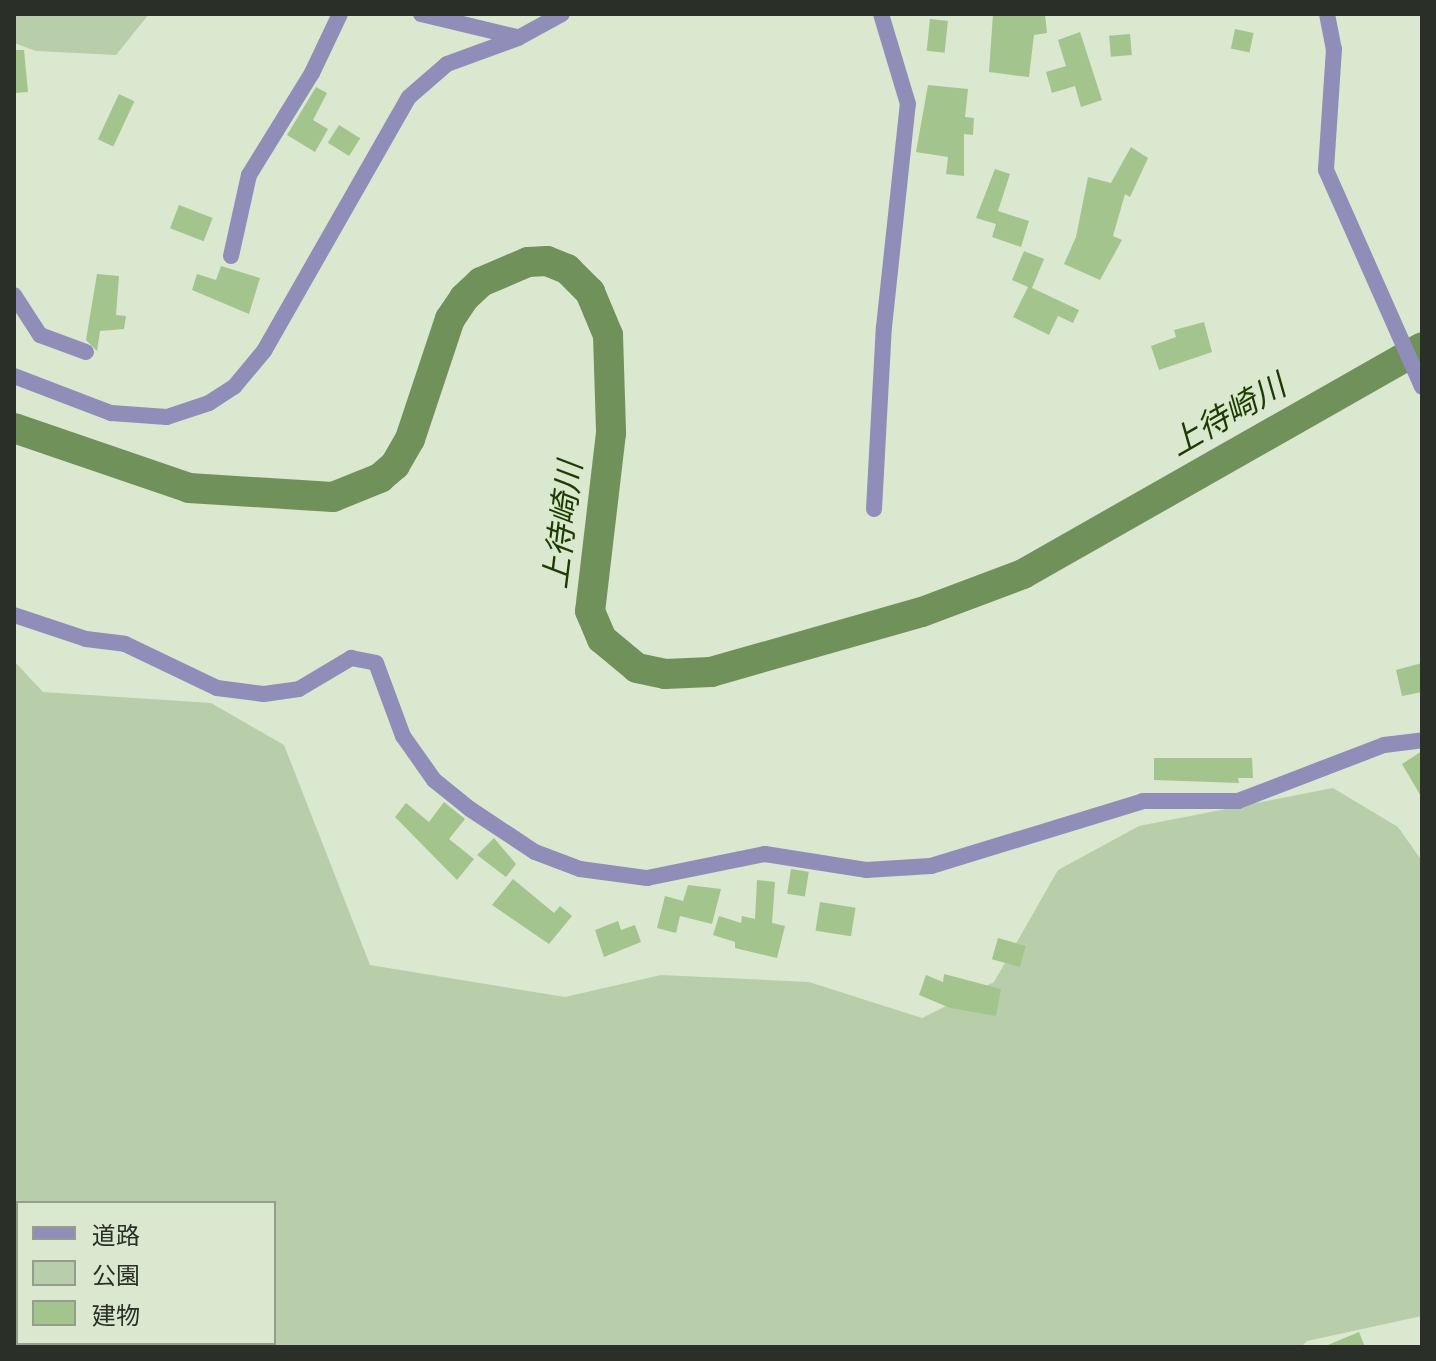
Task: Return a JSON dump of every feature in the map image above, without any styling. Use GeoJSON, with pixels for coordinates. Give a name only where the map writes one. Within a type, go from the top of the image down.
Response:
{"type":"FeatureCollection","features":[{"type":"Feature","properties":{"kind":"street"},"geometry":{"type":"LineString","coordinates":[[231,256],[249,175],[312,73],[340,14]]}},
{"type":"Feature","properties":{"kind":"street"},"geometry":{"type":"LineString","coordinates":[[421,14],[518,38]]}},
{"type":"Feature","properties":{"kind":"street"},"geometry":{"type":"LineString","coordinates":[[14,376],[111,413],[167,417],[209,403],[234,387],[264,351],[409,97],[447,64],[518,38],[562,14]]}},
{"type":"Feature","properties":{"kind":"street"},"geometry":{"type":"LineString","coordinates":[[874,509],[884,327],[908,104],[881,14]]}},
{"type":"Feature","properties":{"kind":"street"},"geometry":{"type":"LineString","coordinates":[[1327,14],[1334,49],[1326,170],[1422,387]]}},
{"type":"Feature","properties":{"kind":"street"},"geometry":{"type":"LineString","coordinates":[[14,295],[40,335],[86,352]]}},
{"type":"Feature","properties":{"kind":"street"},"geometry":{"type":"LineString","coordinates":[[14,615],[86,639],[125,644],[217,688],[264,694],[299,689],[351,658],[376,663],[403,736],[434,780],[470,809],[535,852],[580,869],[647,878],[765,854],[866,870],[931,866],[1143,801],[1250,798],[1344,759],[1422,740]]}},
{"type":"Feature","properties":{"kind":"green space"},"geometry":{"type":"Polygon","coordinates":[[[14,14],[149,14],[116,55],[36,51],[14,43],[14,14]]]}},
{"type":"Feature","properties":{"kind":"green space"},"geometry":{"type":"Polygon","coordinates":[[[14,661],[43,692],[211,703],[284,745],[370,965],[565,997],[661,975],[809,982],[922,1018],[994,982],[1058,870],[1139,826],[1333,788],[1398,827],[1422,861],[1422,1316],[1307,1341],[1301,1347],[14,1347],[14,661]]]}},
{"type":"Feature","properties":{"kind":"building"},"geometry":{"type":"Polygon","coordinates":[[[993,14],[1045,14],[1047,33],[1034,35],[1029,77],[989,72],[993,14]]]}},
{"type":"Feature","properties":{"kind":"building"},"geometry":{"type":"Polygon","coordinates":[[[930,19],[948,21],[945,53],[927,51],[930,19]]]}},
{"type":"Feature","properties":{"kind":"building"},"geometry":{"type":"Polygon","coordinates":[[[1235,29],[1254,33],[1249,53],[1231,49],[1235,29]]]}},
{"type":"Feature","properties":{"kind":"building"},"geometry":{"type":"Polygon","coordinates":[[[1080,32],[1102,100],[1081,107],[1075,86],[1052,93],[1046,72],[1066,66],[1058,40],[1080,32]]]}},
{"type":"Feature","properties":{"kind":"building"},"geometry":{"type":"Polygon","coordinates":[[[1130,34],[1132,55],[1111,57],[1109,36],[1130,34]]]}},
{"type":"Feature","properties":{"kind":"building"},"geometry":{"type":"Polygon","coordinates":[[[14,50],[24,50],[28,92],[14,93],[14,50]]]}},
{"type":"Feature","properties":{"kind":"building"},"geometry":{"type":"Polygon","coordinates":[[[928,85],[968,89],[965,117],[974,118],[973,135],[964,134],[964,176],[946,174],[948,157],[916,152],[928,85]]]}},
{"type":"Feature","properties":{"kind":"building"},"geometry":{"type":"Polygon","coordinates":[[[316,87],[327,93],[313,120],[328,129],[315,152],[287,135],[316,87]]]}},
{"type":"Feature","properties":{"kind":"building"},"geometry":{"type":"Polygon","coordinates":[[[119,94],[134,101],[113,146],[98,139],[119,94]]]}},
{"type":"Feature","properties":{"kind":"building"},"geometry":{"type":"Polygon","coordinates":[[[339,125],[360,138],[349,156],[328,143],[339,125]]]}},
{"type":"Feature","properties":{"kind":"building"},"geometry":{"type":"Polygon","coordinates":[[[1131,147],[1148,158],[1130,197],[1125,194],[1113,236],[1122,240],[1100,280],[1064,264],[1076,237],[1088,177],[1111,183],[1131,147]]]}},
{"type":"Feature","properties":{"kind":"building"},"geometry":{"type":"Polygon","coordinates":[[[995,169],[1010,174],[998,211],[1029,221],[1021,247],[992,237],[996,224],[976,218],[995,169]]]}},
{"type":"Feature","properties":{"kind":"building"},"geometry":{"type":"Polygon","coordinates":[[[179,205],[213,218],[204,241],[170,228],[179,205]]]}},
{"type":"Feature","properties":{"kind":"building"},"geometry":{"type":"Polygon","coordinates":[[[1024,251],[1044,259],[1032,288],[1079,310],[1073,323],[1058,316],[1049,335],[1013,317],[1028,287],[1012,280],[1024,251]]]}},
{"type":"Feature","properties":{"kind":"building"},"geometry":{"type":"Polygon","coordinates":[[[221,266],[260,278],[249,314],[192,290],[197,274],[216,280],[221,266]]]}},
{"type":"Feature","properties":{"kind":"building"},"geometry":{"type":"Polygon","coordinates":[[[97,274],[119,276],[116,315],[126,316],[124,329],[100,331],[97,351],[86,340],[97,274]]]}},
{"type":"Feature","properties":{"kind":"building"},"geometry":{"type":"Polygon","coordinates":[[[1204,322],[1212,352],[1159,370],[1151,346],[1176,337],[1174,330],[1204,322]]]}},
{"type":"Feature","properties":{"kind":"building"},"geometry":{"type":"Polygon","coordinates":[[[1422,663],[1422,692],[1402,696],[1396,670],[1422,663]]]}},
{"type":"Feature","properties":{"kind":"building"},"geometry":{"type":"Polygon","coordinates":[[[1422,751],[1422,798],[1402,764],[1422,751]]]}},
{"type":"Feature","properties":{"kind":"building"},"geometry":{"type":"Polygon","coordinates":[[[1154,758],[1252,758],[1253,778],[1238,778],[1239,783],[1154,780],[1154,758]]]}},
{"type":"Feature","properties":{"kind":"building"},"geometry":{"type":"Polygon","coordinates":[[[444,802],[465,819],[449,839],[474,859],[457,880],[395,817],[406,803],[429,822],[444,802]]]}},
{"type":"Feature","properties":{"kind":"building"},"geometry":{"type":"Polygon","coordinates":[[[494,838],[516,864],[506,877],[477,855],[494,838]]]}},
{"type":"Feature","properties":{"kind":"building"},"geometry":{"type":"Polygon","coordinates":[[[791,869],[809,872],[805,897],[787,894],[791,869]]]}},
{"type":"Feature","properties":{"kind":"building"},"geometry":{"type":"Polygon","coordinates":[[[513,879],[554,913],[560,906],[572,916],[549,944],[492,905],[513,879]]]}},
{"type":"Feature","properties":{"kind":"building"},"geometry":{"type":"Polygon","coordinates":[[[757,880],[775,882],[772,923],[785,926],[777,958],[735,948],[735,942],[713,935],[719,916],[741,923],[742,916],[755,919],[757,880]]]}},
{"type":"Feature","properties":{"kind":"building"},"geometry":{"type":"Polygon","coordinates":[[[688,885],[721,889],[712,924],[680,916],[676,933],[657,928],[665,896],[683,901],[688,885]]]}},
{"type":"Feature","properties":{"kind":"building"},"geometry":{"type":"Polygon","coordinates":[[[820,902],[856,908],[851,936],[815,931],[820,902]]]}},
{"type":"Feature","properties":{"kind":"building"},"geometry":{"type":"Polygon","coordinates":[[[618,921],[621,930],[635,925],[641,942],[604,957],[595,930],[618,921]]]}},
{"type":"Feature","properties":{"kind":"building"},"geometry":{"type":"Polygon","coordinates":[[[998,938],[1026,946],[1020,967],[992,959],[998,938]]]}},
{"type":"Feature","properties":{"kind":"building"},"geometry":{"type":"Polygon","coordinates":[[[944,974],[1001,989],[996,1016],[950,1008],[919,995],[926,975],[943,982],[944,974]]]}},
{"type":"Feature","properties":{"kind":"building"},"geometry":{"type":"Polygon","coordinates":[[[1359,1332],[1365,1347],[1323,1347],[1359,1332]]]}},
{"type":"Feature","properties":{"kind":"waterway","name":"上待崎川"},"geometry":{"type":"LineString","coordinates":[[14,428],[189,488],[333,497],[380,478],[395,465],[410,439],[450,319],[464,298],[481,282],[528,262],[547,261],[567,269],[590,292],[608,335],[611,433],[590,611],[602,639],[637,668],[665,674],[711,672],[922,612],[1023,574],[1422,347]]}}]}
